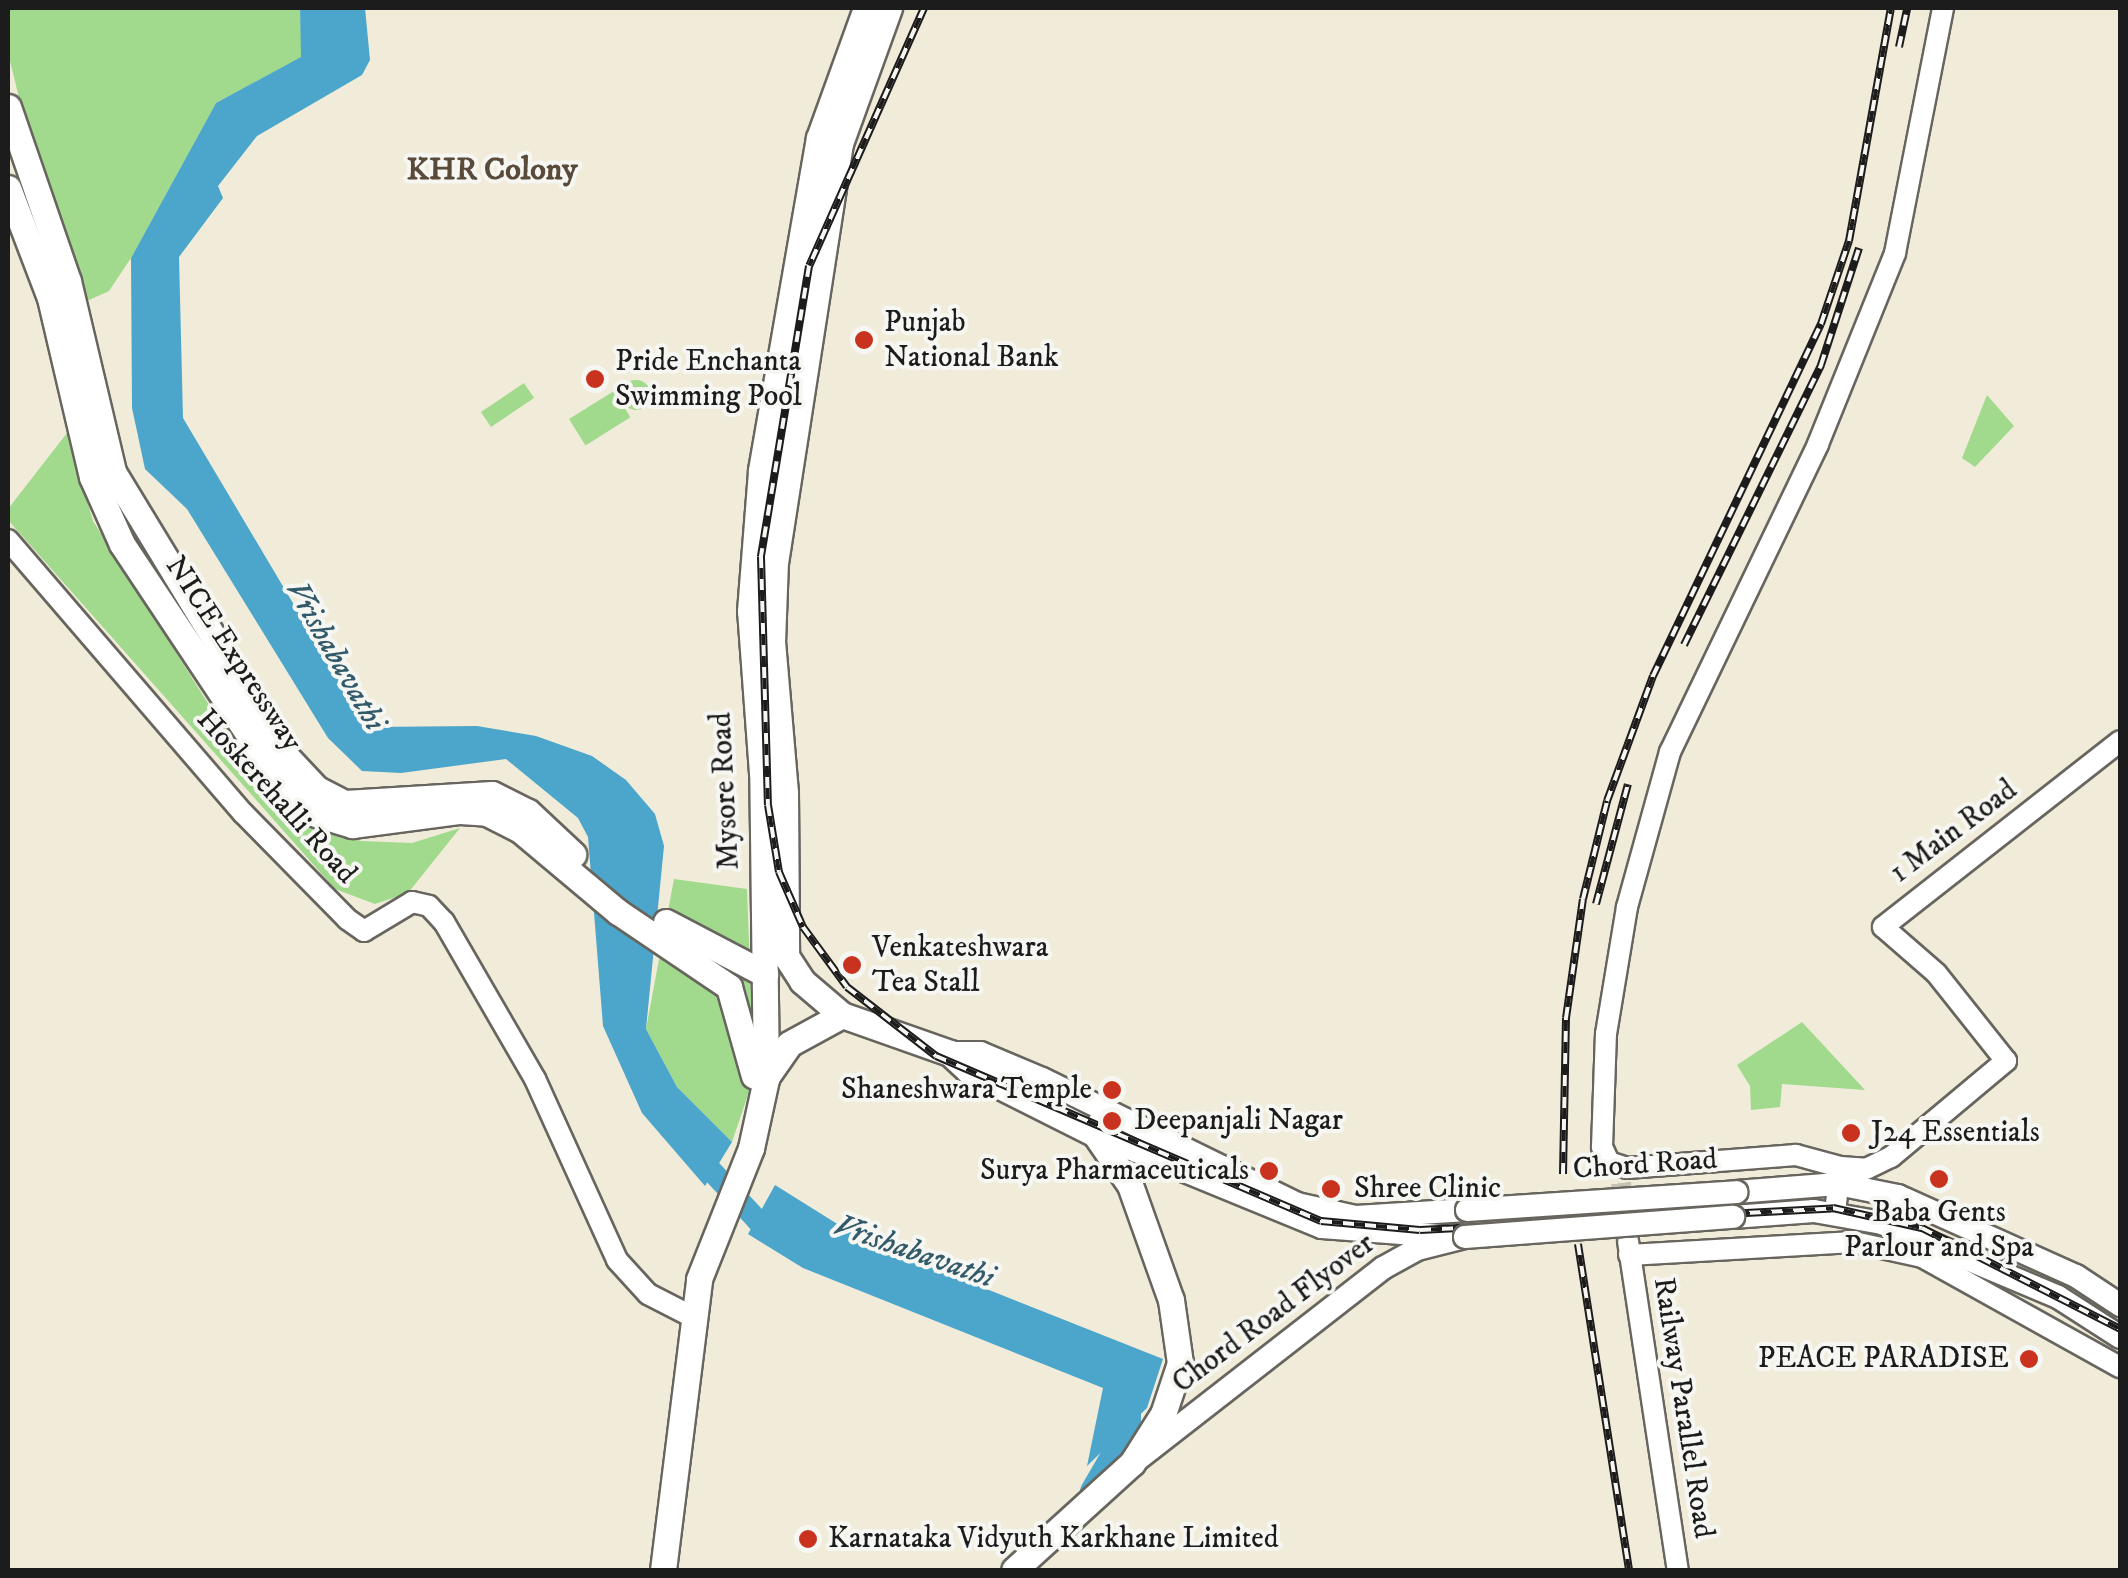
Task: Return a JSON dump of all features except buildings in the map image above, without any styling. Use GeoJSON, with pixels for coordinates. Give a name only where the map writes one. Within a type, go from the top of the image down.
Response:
{"type":"FeatureCollection","features":[{"type":"Feature","properties":{"kind":"highway","name":"Mysore Road"},"geometry":{"type":"LineString","coordinates":[[663,1570],[693,1317],[712,1234],[743,1168],[764,1086],[762,772],[750,610],[754,539],[784,358],[787,297],[819,138],[866,8]]}},
{"type":"Feature","properties":{"kind":"highway","name":"Mysore Road"},"geometry":{"type":"LineString","coordinates":[[842,1015],[802,981],[786,956],[787,825],[772,641],[775,561],[840,143],[890,8]]}},
{"type":"Feature","properties":{"kind":"highway","name":"NICE Expressway"},"geometry":{"type":"LineString","coordinates":[[8,107],[68,280],[113,472],[285,755],[317,789],[345,803],[492,794],[528,812],[582,874]]}},
{"type":"Feature","properties":{"kind":"highway","name":"NICE Expressway"},"geometry":{"type":"LineString","coordinates":[[8,188],[50,298],[92,477],[122,544],[284,788],[316,814],[352,825],[487,813],[519,829],[653,923],[737,996],[764,1086]]}},
{"type":"Feature","properties":{"kind":"highway","name":"NICE Expressway"},"geometry":{"type":"LineString","coordinates":[[653,923],[766,974]]}},
{"type":"Feature","properties":{"kind":"highway"},"geometry":{"type":"LineString","coordinates":[[764,1086],[789,1044],[842,1015],[950,1054],[968,1070],[1095,1134],[1106,1110]]}},
{"type":"Feature","properties":{"kind":"highway","name":"Chord Road Flyover"},"geometry":{"type":"LineString","coordinates":[[1014,1570],[1132,1463],[1163,1414],[1180,1364],[1159,1263],[1120,1164],[1095,1134]]}},
{"type":"Feature","properties":{"kind":"main road","name":"Chord Road"},"geometry":{"type":"LineString","coordinates":[[950,1054],[980,1053],[1165,1138],[1231,1181],[1296,1204],[1356,1217],[1736,1192],[1839,1176],[1898,1196],[2076,1276],[2120,1305]]}},
{"type":"Feature","properties":{"kind":"main road"},"geometry":{"type":"LineString","coordinates":[[1095,1134],[1231,1181],[1322,1227],[1453,1239]]}},
{"type":"Feature","properties":{"kind":"main road","name":"Chord Road"},"geometry":{"type":"LineString","coordinates":[[1453,1239],[1835,1213],[1882,1223],[2058,1297],[2120,1337]]}},
{"type":"Feature","properties":{"kind":"main road","name":"Chord Road Flyover"},"geometry":{"type":"LineString","coordinates":[[1132,1463],[1383,1268],[1453,1239]]}},
{"type":"Feature","properties":{"kind":"street"},"geometry":{"type":"LineString","coordinates":[[1835,1213],[1839,1176],[1796,1155],[1620,1174],[1602,1147],[1613,970],[1670,752],[1818,444],[1895,253],[1943,8]]}},
{"type":"Feature","properties":{"kind":"street","name":"Hoskerehalli Road"},"geometry":{"type":"LineString","coordinates":[[8,540],[243,813],[348,919],[364,931],[412,902],[428,906],[444,922],[535,1079],[618,1260],[648,1294],[693,1317]]}},
{"type":"Feature","properties":{"kind":"street","name":"1 Main Road"},"geometry":{"type":"LineString","coordinates":[[1839,1176],[1866,1169],[1891,1156],[2006,1061],[1936,973],[1882,927],[2120,741]]}},
{"type":"Feature","properties":{"kind":"street","name":"Railway Parallel Road"},"geometry":{"type":"LineString","coordinates":[[1678,1570],[1629,1248],[1854,1242],[1922,1257],[2120,1367]]}},
{"type":"Feature","properties":{"kind":"green space"},"geometry":{"type":"Polygon","coordinates":[[[8,8],[300,8],[302,57],[216,103],[131,258],[109,291],[87,301],[26,126],[8,53],[8,8]]]}},
{"type":"Feature","properties":{"kind":"green space"},"geometry":{"type":"Polygon","coordinates":[[[636,380],[647,384],[651,395],[647,406],[636,410],[625,406],[621,395],[625,384],[636,380]]]}},
{"type":"Feature","properties":{"kind":"green space"},"geometry":{"type":"Polygon","coordinates":[[[524,383],[534,398],[491,427],[481,412],[524,383]]]}},
{"type":"Feature","properties":{"kind":"green space"},"geometry":{"type":"Polygon","coordinates":[[[614,391],[630,417],[585,445],[569,419],[614,391]]]}},
{"type":"Feature","properties":{"kind":"green space"},"geometry":{"type":"Polygon","coordinates":[[[1987,395],[2014,426],[1975,467],[1962,458],[1987,395]]]}},
{"type":"Feature","properties":{"kind":"green space"},"geometry":{"type":"Polygon","coordinates":[[[67,433],[93,521],[216,716],[281,795],[331,831],[361,841],[412,843],[460,828],[408,893],[375,904],[335,889],[8,520],[8,509],[67,433]]]}},
{"type":"Feature","properties":{"kind":"green space"},"geometry":{"type":"Polygon","coordinates":[[[674,879],[747,889],[754,1077],[732,1142],[677,1087],[646,1029],[674,879]]]}},
{"type":"Feature","properties":{"kind":"green space"},"geometry":{"type":"Polygon","coordinates":[[[1802,1022],[1865,1090],[1782,1084],[1780,1107],[1751,1110],[1750,1086],[1737,1065],[1802,1022]]]}},
{"type":"Feature","properties":{"kind":"water"},"geometry":{"type":"Polygon","coordinates":[[[300,8],[365,8],[370,60],[362,75],[257,136],[218,186],[223,198],[179,257],[183,418],[363,721],[371,727],[477,726],[536,736],[592,756],[626,780],[655,814],[664,846],[646,1029],[677,1087],[732,1142],[705,1186],[642,1113],[603,1026],[588,837],[578,818],[506,759],[401,773],[362,771],[328,738],[187,509],[145,469],[132,408],[131,258],[216,103],[301,57],[300,8]]]}},
{"type":"Feature","properties":{"kind":"water"},"geometry":{"type":"Polygon","coordinates":[[[775,1185],[863,1240],[1163,1359],[1147,1408],[1087,1466],[1103,1388],[803,1268],[748,1234],[775,1185]]]}},
{"type":"Feature","properties":{"kind":"waterway","name":"Vrishabavathi"},"geometry":{"type":"LineString","coordinates":[[693,1151],[758,1221],[782,1235]]}},
{"type":"Feature","properties":{"kind":"waterway","name":"Vrishabavathi"},"geometry":{"type":"LineString","coordinates":[[1091,1491],[1130,1424],[1130,1394]]}},
{"type":"Feature","properties":{"kind":"tunnel"},"geometry":{"type":"LineString","coordinates":[[1621,1183],[1628,1241]]}},
{"type":"Feature","properties":{"kind":"railway"},"geometry":{"type":"LineString","coordinates":[[924,8],[809,266],[761,557],[768,805],[779,872],[803,927],[847,987],[936,1056],[1321,1221],[1420,1230],[1833,1208],[1922,1228],[2120,1329]]}},
{"type":"Feature","properties":{"kind":"railway"},"geometry":{"type":"LineString","coordinates":[[1563,1174],[1566,1018],[1583,899],[1607,801],[1653,676],[1821,324],[1849,241],[1891,8]]}},
{"type":"Feature","properties":{"kind":"railway"},"geometry":{"type":"LineString","coordinates":[[1899,47],[1907,8]]}},
{"type":"Feature","properties":{"kind":"railway"},"geometry":{"type":"LineString","coordinates":[[1684,645],[1821,365],[1859,248]]}},
{"type":"Feature","properties":{"kind":"railway"},"geometry":{"type":"LineString","coordinates":[[1596,904],[1628,784]]}},
{"type":"Feature","properties":{"kind":"railway"},"geometry":{"type":"LineString","coordinates":[[1578,1244],[1629,1570]]}},
{"type":"Feature","properties":{"kind":"place","name":"Punjab National Bank"},"geometry":{"type":"Point","coordinates":[864,340]}},
{"type":"Feature","properties":{"kind":"place","name":"Pride Enchanta Swimming Pool"},"geometry":{"type":"Point","coordinates":[595,379]}},
{"type":"Feature","properties":{"kind":"place","name":"Venkateshwara Tea Stall"},"geometry":{"type":"Point","coordinates":[852,965]}},
{"type":"Feature","properties":{"kind":"place","name":"Shaneshwara Temple"},"geometry":{"type":"Point","coordinates":[1112,1090]}},
{"type":"Feature","properties":{"kind":"place","name":"Deepanjali Nagar"},"geometry":{"type":"Point","coordinates":[1112,1121]}},
{"type":"Feature","properties":{"kind":"place","name":"J24 Essentials"},"geometry":{"type":"Point","coordinates":[1851,1133]}},
{"type":"Feature","properties":{"kind":"place","name":"Surya Pharmaceuticals"},"geometry":{"type":"Point","coordinates":[1269,1171]}},
{"type":"Feature","properties":{"kind":"place","name":"Baba Gents Parlour and Spa"},"geometry":{"type":"Point","coordinates":[1939,1179]}},
{"type":"Feature","properties":{"kind":"place","name":"Shree Clinic"},"geometry":{"type":"Point","coordinates":[1331,1189]}},
{"type":"Feature","properties":{"kind":"place","name":"PEACE PARADISE"},"geometry":{"type":"Point","coordinates":[2029,1359]}},
{"type":"Feature","properties":{"kind":"place","name":"Karnataka Vidyuth Karkhane Limited"},"geometry":{"type":"Point","coordinates":[808,1539]}},
{"type":"Feature","properties":{"kind":"district","name":"KHR Colony"},"geometry":{"type":"Point","coordinates":[492,170]}}]}
